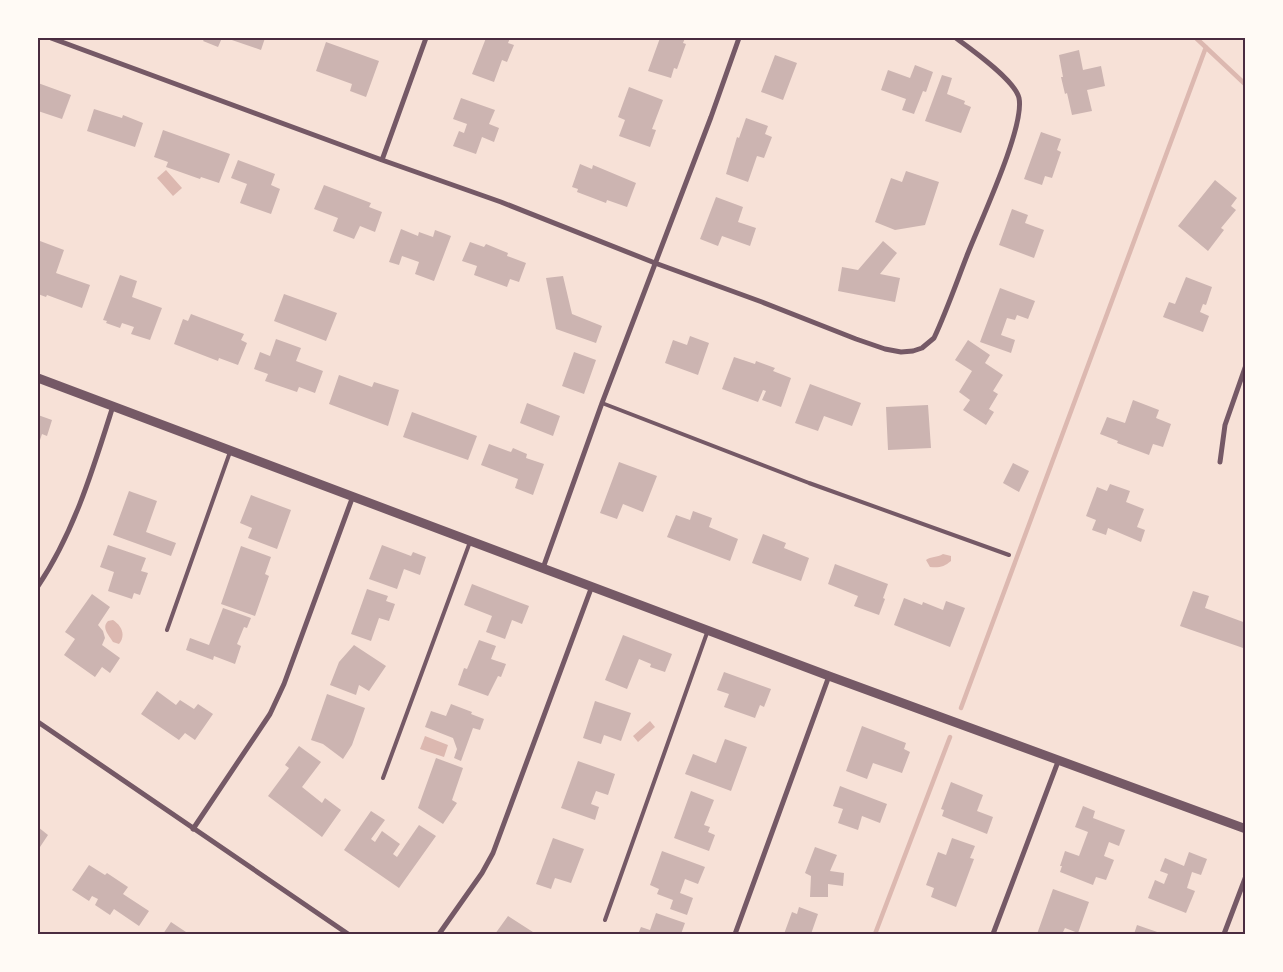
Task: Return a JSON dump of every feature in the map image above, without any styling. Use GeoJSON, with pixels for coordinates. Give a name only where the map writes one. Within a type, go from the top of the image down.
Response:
{"type":"FeatureCollection","features":[{"type":"Feature","properties":{"kind":"street"},"geometry":{"type":"LineString","coordinates":[[52,38],[501,202],[655,263],[885,349],[901,352],[922,348],[930,342],[941,323],[1007,155],[1019,109],[1019,99],[1016,91],[1010,84],[980,56],[956,38]]}},
{"type":"Feature","properties":{"kind":"street"},"geometry":{"type":"LineString","coordinates":[[382,160],[426,38]]}},
{"type":"Feature","properties":{"kind":"street"},"geometry":{"type":"LineString","coordinates":[[542,568],[655,263],[712,117],[739,38]]}},
{"type":"Feature","properties":{"kind":"street"},"geometry":{"type":"LineString","coordinates":[[1220,462],[1225,425],[1246,365]]}},
{"type":"Feature","properties":{"kind":"street"},"geometry":{"type":"LineString","coordinates":[[38,378],[353,495],[829,676],[1246,829]]}},
{"type":"Feature","properties":{"kind":"street"},"geometry":{"type":"LineString","coordinates":[[38,586],[58,554],[94,466],[112,406]]}},
{"type":"Feature","properties":{"kind":"street"},"geometry":{"type":"LineString","coordinates":[[193,829],[270,714],[284,684],[353,495]]}},
{"type":"Feature","properties":{"kind":"street"},"geometry":{"type":"LineString","coordinates":[[438,934],[482,873],[493,853],[592,586]]}},
{"type":"Feature","properties":{"kind":"street"},"geometry":{"type":"LineString","coordinates":[[735,934],[829,676]]}},
{"type":"Feature","properties":{"kind":"street"},"geometry":{"type":"LineString","coordinates":[[38,722],[348,934]]}},
{"type":"Feature","properties":{"kind":"street"},"geometry":{"type":"LineString","coordinates":[[993,934],[1059,759]]}},
{"type":"Feature","properties":{"kind":"street"},"geometry":{"type":"LineString","coordinates":[[1224,934],[1246,876]]}},
{"type":"Feature","properties":{"kind":"lane"},"geometry":{"type":"LineString","coordinates":[[602,404],[809,483],[1010,555]]}},
{"type":"Feature","properties":{"kind":"lane"},"geometry":{"type":"LineString","coordinates":[[167,630],[231,450]]}},
{"type":"Feature","properties":{"kind":"lane"},"geometry":{"type":"LineString","coordinates":[[383,778],[471,540]]}},
{"type":"Feature","properties":{"kind":"lane"},"geometry":{"type":"LineString","coordinates":[[605,920],[708,630]]}},
{"type":"Feature","properties":{"kind":"shaded area"},"geometry":{"type":"Polygon","coordinates":[[[166,170],[182,188],[173,196],[157,178],[166,170]]]}},
{"type":"Feature","properties":{"kind":"shaded area"},"geometry":{"type":"Polygon","coordinates":[[[943,554],[951,556],[951,561],[941,567],[930,567],[926,560],[943,554]]]}},
{"type":"Feature","properties":{"kind":"shaded area"},"geometry":{"type":"Polygon","coordinates":[[[113,620],[119,625],[123,634],[119,644],[113,642],[105,629],[108,621],[113,620]]]}},
{"type":"Feature","properties":{"kind":"shaded area"},"geometry":{"type":"Polygon","coordinates":[[[650,721],[655,727],[638,742],[633,736],[650,721]]]}},
{"type":"Feature","properties":{"kind":"shaded area"},"geometry":{"type":"Polygon","coordinates":[[[425,736],[448,745],[444,757],[420,749],[425,736]]]}},
{"type":"Feature","properties":{"kind":"building"},"geometry":{"type":"Polygon","coordinates":[[[205,38],[222,38],[218,47],[203,41],[205,38]]]}},
{"type":"Feature","properties":{"kind":"building"},"geometry":{"type":"Polygon","coordinates":[[[226,38],[265,38],[261,50],[226,38]]]}},
{"type":"Feature","properties":{"kind":"building"},"geometry":{"type":"Polygon","coordinates":[[[486,38],[510,38],[508,43],[514,45],[507,62],[502,60],[494,82],[472,74],[486,38]]]}},
{"type":"Feature","properties":{"kind":"building"},"geometry":{"type":"Polygon","coordinates":[[[660,38],[685,38],[683,43],[686,44],[677,69],[674,68],[671,78],[648,71],[660,38]]]}},
{"type":"Feature","properties":{"kind":"building"},"geometry":{"type":"Polygon","coordinates":[[[326,42],[379,61],[366,97],[350,91],[352,84],[316,71],[326,42]]]}},
{"type":"Feature","properties":{"kind":"building"},"geometry":{"type":"Polygon","coordinates":[[[1079,50],[1083,70],[1101,66],[1105,86],[1087,90],[1092,111],[1072,115],[1061,77],[1063,77],[1059,55],[1079,50]]]}},
{"type":"Feature","properties":{"kind":"building"},"geometry":{"type":"Polygon","coordinates":[[[775,55],[797,63],[783,100],[761,92],[775,55]]]}},
{"type":"Feature","properties":{"kind":"building"},"geometry":{"type":"Polygon","coordinates":[[[915,65],[933,72],[926,92],[923,91],[914,114],[902,110],[906,99],[881,90],[888,70],[910,78],[915,65]]]}},
{"type":"Feature","properties":{"kind":"building"},"geometry":{"type":"Polygon","coordinates":[[[942,75],[952,78],[947,94],[965,101],[964,104],[971,107],[961,133],[925,121],[942,75]]]}},
{"type":"Feature","properties":{"kind":"building"},"geometry":{"type":"Polygon","coordinates":[[[38,83],[71,95],[62,119],[38,111],[38,83]]]}},
{"type":"Feature","properties":{"kind":"building"},"geometry":{"type":"Polygon","coordinates":[[[629,87],[663,100],[652,129],[656,130],[650,147],[619,136],[625,120],[618,117],[629,87]]]}},
{"type":"Feature","properties":{"kind":"building"},"geometry":{"type":"Polygon","coordinates":[[[461,98],[495,110],[489,124],[499,128],[494,142],[482,137],[476,154],[453,146],[459,131],[464,133],[467,124],[453,119],[461,98]]]}},
{"type":"Feature","properties":{"kind":"building"},"geometry":{"type":"Polygon","coordinates":[[[94,109],[122,118],[123,115],[143,123],[135,147],[87,131],[94,109]]]}},
{"type":"Feature","properties":{"kind":"building"},"geometry":{"type":"Polygon","coordinates":[[[746,118],[768,126],[765,134],[772,137],[764,158],[757,156],[748,182],[726,174],[737,137],[739,138],[746,118]]]}},
{"type":"Feature","properties":{"kind":"building"},"geometry":{"type":"Polygon","coordinates":[[[163,130],[230,154],[219,183],[201,177],[200,179],[166,167],[168,162],[154,157],[163,130]]]}},
{"type":"Feature","properties":{"kind":"building"},"geometry":{"type":"Polygon","coordinates":[[[1041,132],[1061,139],[1057,150],[1061,152],[1052,178],[1045,176],[1042,185],[1024,179],[1041,132]]]}},
{"type":"Feature","properties":{"kind":"building"},"geometry":{"type":"Polygon","coordinates":[[[238,160],[275,174],[271,185],[280,189],[271,214],[240,203],[247,184],[231,178],[238,160]]]}},
{"type":"Feature","properties":{"kind":"building"},"geometry":{"type":"Polygon","coordinates":[[[580,164],[592,169],[593,165],[636,183],[627,207],[607,200],[606,203],[577,192],[578,189],[572,187],[580,164]]]}},
{"type":"Feature","properties":{"kind":"building"},"geometry":{"type":"Polygon","coordinates":[[[906,171],[939,182],[925,225],[895,230],[875,222],[891,178],[902,182],[906,171]]]}},
{"type":"Feature","properties":{"kind":"building"},"geometry":{"type":"Polygon","coordinates":[[[1215,180],[1237,198],[1231,206],[1236,210],[1221,228],[1224,230],[1208,251],[1178,226],[1215,180]]]}},
{"type":"Feature","properties":{"kind":"building"},"geometry":{"type":"Polygon","coordinates":[[[324,185],[371,203],[369,207],[382,212],[375,232],[360,226],[354,239],[333,231],[338,218],[314,209],[324,185]]]}},
{"type":"Feature","properties":{"kind":"building"},"geometry":{"type":"Polygon","coordinates":[[[716,197],[743,207],[738,222],[756,228],[750,246],[722,236],[718,246],[700,239],[716,197]]]}},
{"type":"Feature","properties":{"kind":"building"},"geometry":{"type":"Polygon","coordinates":[[[1012,209],[1028,215],[1025,223],[1044,230],[1034,258],[999,245],[1012,209]]]}},
{"type":"Feature","properties":{"kind":"building"},"geometry":{"type":"Polygon","coordinates":[[[401,229],[418,236],[419,232],[433,237],[435,230],[451,236],[434,281],[415,274],[419,262],[402,256],[399,265],[389,262],[401,229]]]}},
{"type":"Feature","properties":{"kind":"building"},"geometry":{"type":"Polygon","coordinates":[[[40,241],[64,250],[56,273],[90,285],[82,308],[47,295],[46,297],[38,294],[38,249],[40,241]]]}},
{"type":"Feature","properties":{"kind":"building"},"geometry":{"type":"Polygon","coordinates":[[[883,241],[897,253],[880,274],[900,278],[895,302],[838,291],[842,267],[858,270],[883,241]]]}},
{"type":"Feature","properties":{"kind":"building"},"geometry":{"type":"Polygon","coordinates":[[[470,242],[484,247],[486,244],[508,253],[507,256],[526,263],[519,282],[510,279],[507,287],[474,275],[477,266],[462,261],[470,242]]]}},
{"type":"Feature","properties":{"kind":"building"},"geometry":{"type":"Polygon","coordinates":[[[120,275],[137,281],[132,297],[162,308],[150,340],[131,334],[134,327],[122,323],[120,328],[103,320],[120,275]]]}},
{"type":"Feature","properties":{"kind":"building"},"geometry":{"type":"Polygon","coordinates":[[[563,276],[572,314],[602,326],[596,343],[556,329],[546,278],[563,276]]]}},
{"type":"Feature","properties":{"kind":"building"},"geometry":{"type":"Polygon","coordinates":[[[1186,277],[1212,287],[1206,305],[1203,304],[1200,312],[1209,316],[1203,332],[1163,317],[1169,302],[1175,304],[1186,277]]]}},
{"type":"Feature","properties":{"kind":"building"},"geometry":{"type":"Polygon","coordinates":[[[1000,288],[1035,301],[1028,319],[1017,315],[1015,320],[1007,318],[1001,335],[1015,340],[1011,353],[980,342],[1000,288]]]}},
{"type":"Feature","properties":{"kind":"building"},"geometry":{"type":"Polygon","coordinates":[[[284,294],[337,313],[326,341],[274,321],[284,294]]]}},
{"type":"Feature","properties":{"kind":"building"},"geometry":{"type":"Polygon","coordinates":[[[191,314],[244,334],[241,340],[247,343],[238,365],[219,358],[218,361],[174,344],[183,319],[188,321],[191,314]]]}},
{"type":"Feature","properties":{"kind":"building"},"geometry":{"type":"Polygon","coordinates":[[[690,336],[709,343],[698,375],[665,363],[673,340],[687,345],[690,336]]]}},
{"type":"Feature","properties":{"kind":"building"},"geometry":{"type":"Polygon","coordinates":[[[276,339],[301,348],[296,361],[323,371],[315,393],[299,387],[297,392],[265,381],[268,374],[254,369],[260,352],[270,356],[276,339]]]}},
{"type":"Feature","properties":{"kind":"building"},"geometry":{"type":"Polygon","coordinates":[[[968,340],[990,355],[985,363],[1003,375],[993,391],[998,394],[989,409],[994,412],[986,425],[963,410],[970,400],[959,392],[972,371],[955,360],[968,340]]]}},
{"type":"Feature","properties":{"kind":"building"},"geometry":{"type":"Polygon","coordinates":[[[574,352],[596,360],[584,394],[562,386],[574,352]]]}},
{"type":"Feature","properties":{"kind":"building"},"geometry":{"type":"Polygon","coordinates":[[[734,357],[755,364],[756,361],[775,368],[773,371],[791,378],[781,407],[762,400],[766,391],[763,390],[758,402],[722,389],[734,357]]]}},
{"type":"Feature","properties":{"kind":"building"},"geometry":{"type":"Polygon","coordinates":[[[339,375],[372,387],[374,382],[399,390],[388,426],[329,404],[339,375]]]}},
{"type":"Feature","properties":{"kind":"building"},"geometry":{"type":"Polygon","coordinates":[[[810,384],[861,403],[852,426],[824,416],[818,431],[795,423],[810,384]]]}},
{"type":"Feature","properties":{"kind":"building"},"geometry":{"type":"Polygon","coordinates":[[[1133,400],[1159,410],[1156,418],[1171,424],[1163,447],[1153,444],[1149,455],[1117,443],[1118,441],[1100,434],[1107,417],[1125,423],[1133,400]]]}},
{"type":"Feature","properties":{"kind":"building"},"geometry":{"type":"Polygon","coordinates":[[[527,403],[560,416],[553,436],[520,423],[527,403]]]}},
{"type":"Feature","properties":{"kind":"building"},"geometry":{"type":"Polygon","coordinates":[[[928,405],[931,448],[888,450],[886,407],[928,405]]]}},
{"type":"Feature","properties":{"kind":"building"},"geometry":{"type":"Polygon","coordinates":[[[412,412],[477,436],[468,460],[403,437],[412,412]]]}},
{"type":"Feature","properties":{"kind":"building"},"geometry":{"type":"Polygon","coordinates":[[[38,415],[52,420],[47,436],[42,434],[38,446],[38,415]]]}},
{"type":"Feature","properties":{"kind":"building"},"geometry":{"type":"Polygon","coordinates":[[[489,444],[511,452],[513,448],[527,454],[526,458],[544,464],[533,495],[515,488],[518,479],[481,465],[489,444]]]}},
{"type":"Feature","properties":{"kind":"building"},"geometry":{"type":"Polygon","coordinates":[[[619,462],[657,476],[643,512],[623,504],[617,519],[600,513],[619,462]]]}},
{"type":"Feature","properties":{"kind":"building"},"geometry":{"type":"Polygon","coordinates":[[[1013,463],[1029,471],[1019,492],[1003,483],[1013,463]]]}},
{"type":"Feature","properties":{"kind":"building"},"geometry":{"type":"Polygon","coordinates":[[[1110,484],[1130,491],[1126,502],[1144,509],[1137,527],[1145,530],[1141,542],[1108,528],[1106,535],[1092,530],[1096,520],[1086,516],[1097,487],[1107,491],[1110,484]]]}},
{"type":"Feature","properties":{"kind":"building"},"geometry":{"type":"Polygon","coordinates":[[[129,491],[157,501],[146,532],[176,543],[171,556],[113,535],[129,491]]]}},
{"type":"Feature","properties":{"kind":"building"},"geometry":{"type":"Polygon","coordinates":[[[251,495],[291,510],[277,549],[248,538],[252,528],[240,523],[251,495]]]}},
{"type":"Feature","properties":{"kind":"building"},"geometry":{"type":"Polygon","coordinates":[[[693,511],[712,518],[709,527],[738,539],[730,561],[667,537],[676,515],[690,520],[693,511]]]}},
{"type":"Feature","properties":{"kind":"building"},"geometry":{"type":"Polygon","coordinates":[[[763,534],[786,543],[784,548],[809,558],[801,581],[752,563],[763,534]]]}},
{"type":"Feature","properties":{"kind":"building"},"geometry":{"type":"Polygon","coordinates":[[[108,545],[146,558],[141,571],[148,573],[140,595],[134,593],[132,599],[108,591],[114,572],[100,567],[108,545]]]}},
{"type":"Feature","properties":{"kind":"building"},"geometry":{"type":"Polygon","coordinates":[[[382,545],[411,556],[413,552],[426,557],[420,575],[404,569],[397,589],[369,579],[382,545]]]}},
{"type":"Feature","properties":{"kind":"building"},"geometry":{"type":"Polygon","coordinates":[[[241,546],[271,557],[265,574],[269,576],[255,616],[221,604],[241,546]]]}},
{"type":"Feature","properties":{"kind":"building"},"geometry":{"type":"Polygon","coordinates":[[[835,564],[888,584],[879,615],[854,606],[858,596],[828,584],[835,564]]]}},
{"type":"Feature","properties":{"kind":"building"},"geometry":{"type":"Polygon","coordinates":[[[472,584],[529,606],[522,624],[512,620],[505,639],[486,632],[492,616],[464,605],[472,584]]]}},
{"type":"Feature","properties":{"kind":"building"},"geometry":{"type":"Polygon","coordinates":[[[367,589],[388,596],[386,601],[395,604],[389,621],[379,618],[371,641],[351,634],[367,589]]]}},
{"type":"Feature","properties":{"kind":"building"},"geometry":{"type":"Polygon","coordinates":[[[1193,591],[1209,596],[1205,608],[1246,623],[1246,649],[1180,626],[1193,591]]]}},
{"type":"Feature","properties":{"kind":"building"},"geometry":{"type":"Polygon","coordinates":[[[92,594],[110,607],[98,625],[103,631],[105,638],[102,645],[120,658],[110,673],[102,667],[95,677],[64,655],[75,639],[65,632],[92,594]]]}},
{"type":"Feature","properties":{"kind":"building"},"geometry":{"type":"Polygon","coordinates":[[[904,598],[922,605],[923,602],[943,610],[946,601],[965,608],[950,647],[894,625],[904,598]]]}},
{"type":"Feature","properties":{"kind":"building"},"geometry":{"type":"Polygon","coordinates":[[[223,608],[251,618],[247,628],[244,627],[237,644],[241,646],[235,664],[214,656],[213,660],[186,650],[190,638],[209,645],[223,608]]]}},
{"type":"Feature","properties":{"kind":"building"},"geometry":{"type":"Polygon","coordinates":[[[623,635],[672,654],[665,672],[650,667],[651,664],[639,659],[627,689],[605,680],[623,635]]]}},
{"type":"Feature","properties":{"kind":"building"},"geometry":{"type":"Polygon","coordinates":[[[479,640],[496,646],[491,659],[506,664],[501,677],[498,676],[488,696],[458,685],[464,668],[467,669],[479,640]]]}},
{"type":"Feature","properties":{"kind":"building"},"geometry":{"type":"Polygon","coordinates":[[[354,645],[386,666],[369,691],[359,685],[356,695],[330,685],[339,662],[354,645]]]}},
{"type":"Feature","properties":{"kind":"building"},"geometry":{"type":"Polygon","coordinates":[[[724,672],[771,689],[764,707],[760,705],[755,718],[724,707],[729,694],[717,690],[724,672]]]}},
{"type":"Feature","properties":{"kind":"building"},"geometry":{"type":"Polygon","coordinates":[[[157,691],[176,705],[180,700],[194,709],[198,704],[213,714],[195,740],[185,733],[179,740],[141,714],[157,691]]]}},
{"type":"Feature","properties":{"kind":"building"},"geometry":{"type":"Polygon","coordinates":[[[327,694],[365,708],[352,745],[343,759],[323,744],[311,740],[327,694]]]}},
{"type":"Feature","properties":{"kind":"building"},"geometry":{"type":"Polygon","coordinates":[[[595,701],[631,713],[621,741],[604,735],[601,744],[583,738],[595,701]]]}},
{"type":"Feature","properties":{"kind":"building"},"geometry":{"type":"Polygon","coordinates":[[[451,704],[484,719],[480,730],[473,728],[461,761],[454,758],[457,749],[453,738],[425,727],[431,711],[446,716],[451,704]]]}},
{"type":"Feature","properties":{"kind":"building"},"geometry":{"type":"Polygon","coordinates":[[[862,726],[906,743],[904,749],[910,752],[902,773],[873,763],[867,779],[846,771],[862,726]]]}},
{"type":"Feature","properties":{"kind":"building"},"geometry":{"type":"Polygon","coordinates":[[[725,739],[747,747],[731,791],[685,774],[693,754],[716,763],[725,739]]]}},
{"type":"Feature","properties":{"kind":"building"},"geometry":{"type":"Polygon","coordinates":[[[299,746],[321,762],[302,787],[322,803],[325,798],[341,810],[322,837],[268,796],[289,768],[285,765],[299,746]]]}},
{"type":"Feature","properties":{"kind":"building"},"geometry":{"type":"Polygon","coordinates":[[[436,758],[463,768],[452,800],[457,803],[443,824],[418,808],[436,758]]]}},
{"type":"Feature","properties":{"kind":"building"},"geometry":{"type":"Polygon","coordinates":[[[578,761],[615,774],[608,795],[596,791],[591,804],[599,807],[595,820],[561,808],[578,761]]]}},
{"type":"Feature","properties":{"kind":"building"},"geometry":{"type":"Polygon","coordinates":[[[951,782],[983,795],[977,811],[993,817],[987,834],[942,816],[944,810],[941,809],[951,782]]]}},
{"type":"Feature","properties":{"kind":"building"},"geometry":{"type":"Polygon","coordinates":[[[840,786],[887,804],[880,823],[862,816],[858,830],[838,823],[843,809],[833,806],[840,786]]]}},
{"type":"Feature","properties":{"kind":"building"},"geometry":{"type":"Polygon","coordinates":[[[691,791],[714,800],[704,825],[710,827],[708,832],[715,835],[709,851],[674,838],[691,791]]]}},
{"type":"Feature","properties":{"kind":"building"},"geometry":{"type":"Polygon","coordinates":[[[1083,806],[1095,811],[1093,818],[1125,830],[1119,846],[1109,842],[1104,856],[1114,860],[1106,880],[1096,877],[1093,885],[1060,872],[1065,851],[1079,856],[1088,832],[1075,827],[1083,806]]]}},
{"type":"Feature","properties":{"kind":"building"},"geometry":{"type":"Polygon","coordinates":[[[371,811],[385,820],[371,839],[375,842],[382,831],[400,844],[393,854],[397,857],[419,825],[436,836],[399,888],[344,850],[371,811]]]}},
{"type":"Feature","properties":{"kind":"building"},"geometry":{"type":"Polygon","coordinates":[[[38,827],[48,835],[38,850],[38,827]]]}},
{"type":"Feature","properties":{"kind":"building"},"geometry":{"type":"Polygon","coordinates":[[[553,838],[584,849],[571,883],[555,878],[551,889],[536,884],[553,838]]]}},
{"type":"Feature","properties":{"kind":"building"},"geometry":{"type":"Polygon","coordinates":[[[952,838],[975,846],[970,858],[974,859],[956,907],[931,897],[934,888],[926,885],[938,852],[946,855],[952,838]]]}},
{"type":"Feature","properties":{"kind":"building"},"geometry":{"type":"Polygon","coordinates":[[[815,847],[837,855],[830,871],[844,873],[843,886],[828,884],[828,897],[810,897],[811,876],[805,873],[815,847]]]}},
{"type":"Feature","properties":{"kind":"building"},"geometry":{"type":"Polygon","coordinates":[[[662,851],[705,867],[698,884],[685,879],[680,893],[693,898],[687,915],[670,909],[673,900],[657,894],[659,889],[650,885],[662,851]]]}},
{"type":"Feature","properties":{"kind":"building"},"geometry":{"type":"Polygon","coordinates":[[[1189,852],[1207,859],[1201,875],[1192,872],[1187,888],[1195,891],[1186,913],[1148,898],[1155,880],[1164,884],[1168,874],[1160,871],[1165,858],[1184,866],[1189,852]]]}},
{"type":"Feature","properties":{"kind":"building"},"geometry":{"type":"Polygon","coordinates":[[[89,865],[105,875],[107,873],[128,887],[123,894],[149,911],[139,926],[114,909],[110,915],[95,905],[98,899],[92,896],[89,901],[72,890],[89,865]]]}},
{"type":"Feature","properties":{"kind":"building"},"geometry":{"type":"Polygon","coordinates":[[[1053,889],[1089,902],[1078,933],[1065,928],[1062,934],[1037,934],[1053,889]]]}},
{"type":"Feature","properties":{"kind":"building"},"geometry":{"type":"Polygon","coordinates":[[[799,907],[818,914],[811,934],[784,934],[792,912],[797,914],[799,907]]]}},
{"type":"Feature","properties":{"kind":"building"},"geometry":{"type":"Polygon","coordinates":[[[656,913],[685,923],[681,934],[638,934],[641,927],[650,930],[656,913]]]}},
{"type":"Feature","properties":{"kind":"building"},"geometry":{"type":"Polygon","coordinates":[[[508,916],[536,934],[495,934],[508,916]]]}},
{"type":"Feature","properties":{"kind":"building"},"geometry":{"type":"Polygon","coordinates":[[[171,922],[189,934],[163,934],[171,922]]]}},
{"type":"Feature","properties":{"kind":"building"},"geometry":{"type":"Polygon","coordinates":[[[1137,925],[1163,934],[1134,934],[1137,925]]]}},
{"type":"Feature","properties":{"kind":"waterway"},"geometry":{"type":"LineString","coordinates":[[1196,38],[1246,85]]}},
{"type":"Feature","properties":{"kind":"waterway"},"geometry":{"type":"LineString","coordinates":[[961,708],[1206,47]]}},
{"type":"Feature","properties":{"kind":"waterway"},"geometry":{"type":"LineString","coordinates":[[875,934],[950,737]]}}]}
